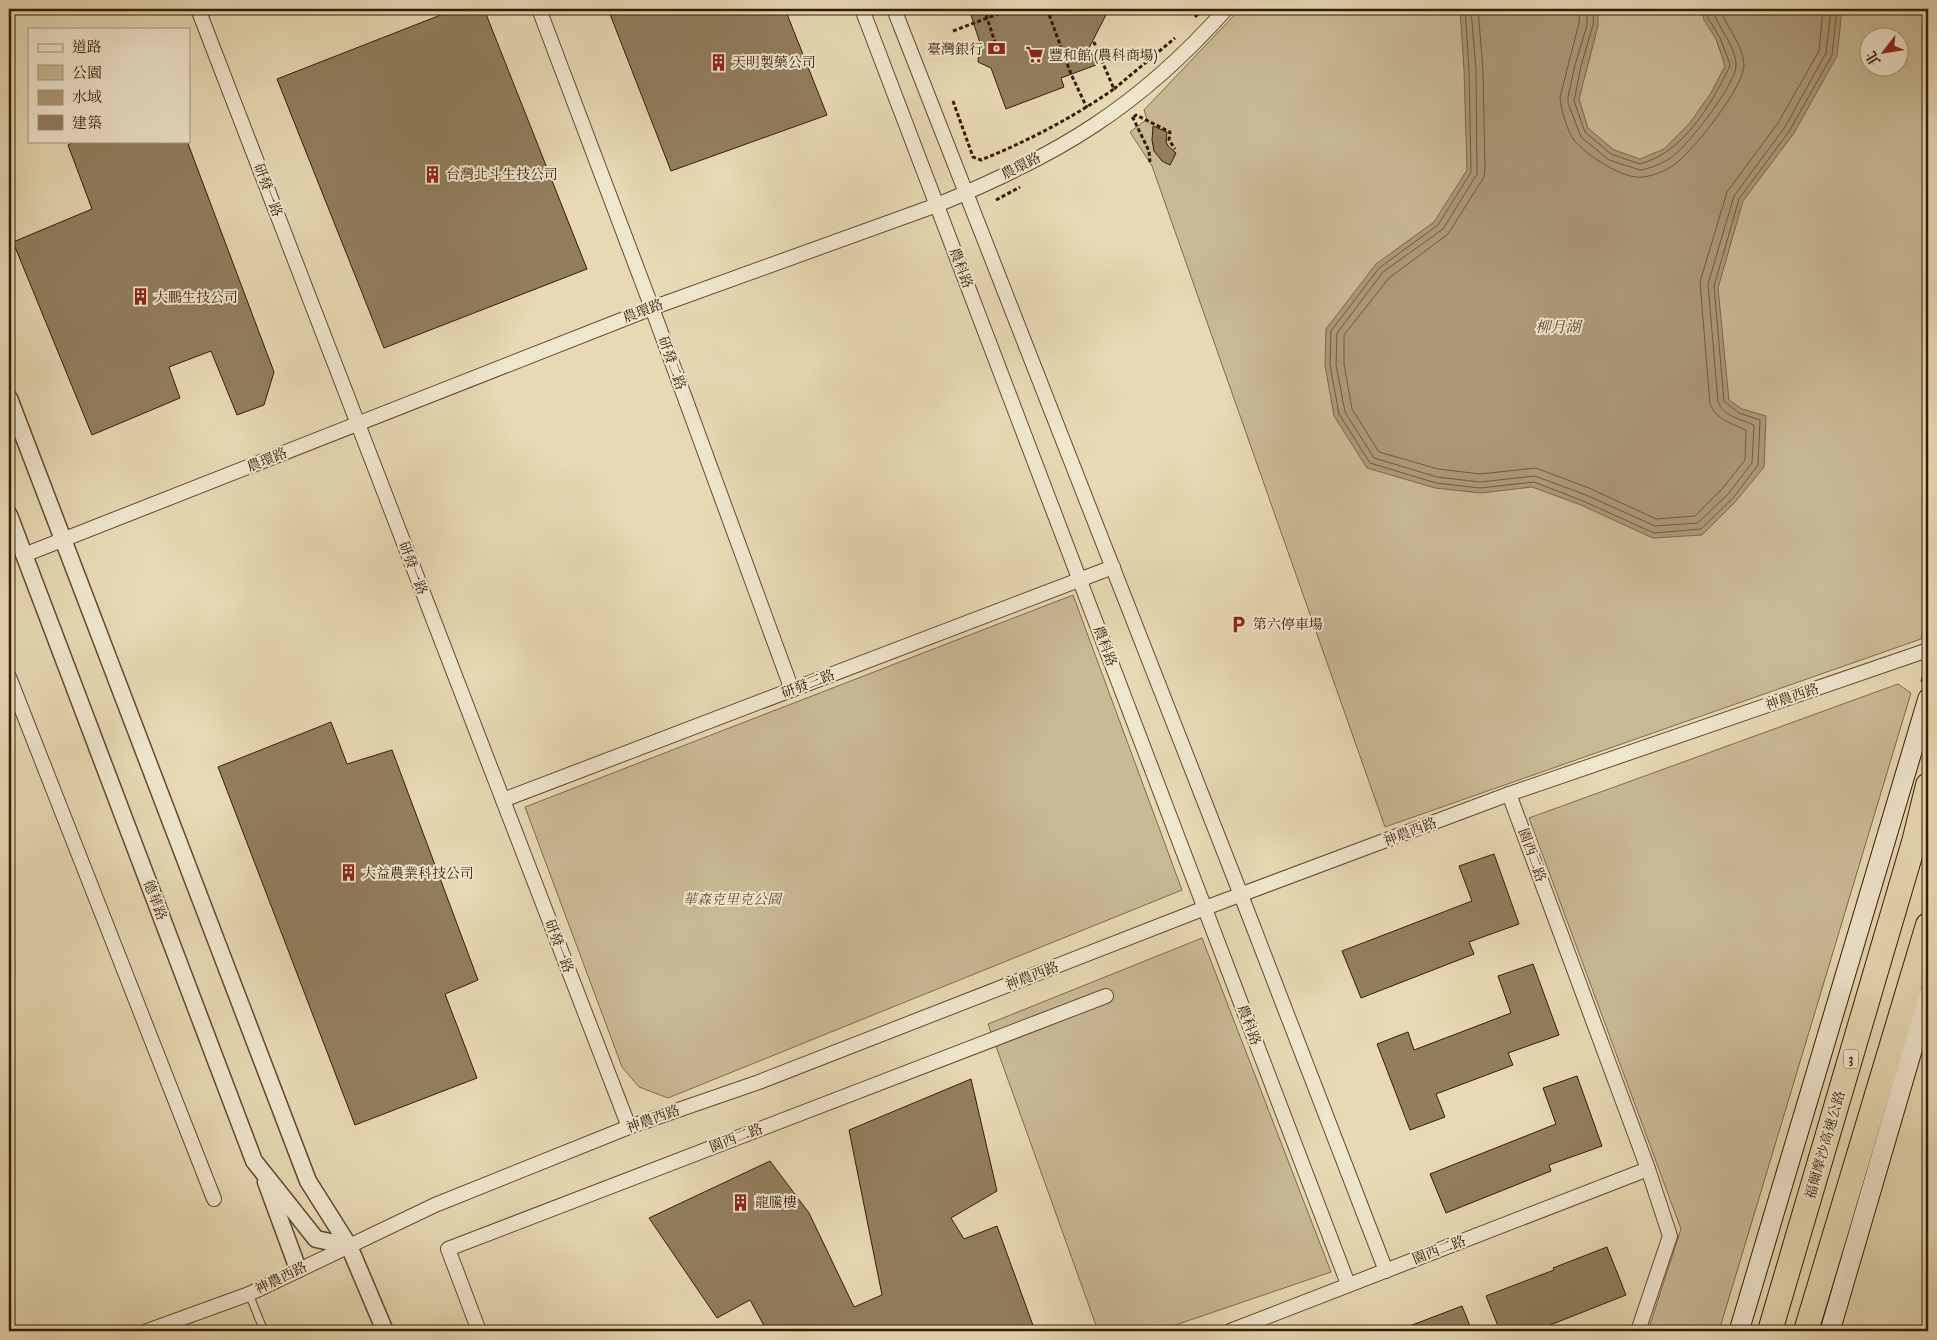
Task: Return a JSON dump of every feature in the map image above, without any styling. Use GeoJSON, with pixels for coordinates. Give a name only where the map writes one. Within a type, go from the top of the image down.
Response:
{"type":"FeatureCollection","features":[{"type":"Feature","properties":{"kind":"highway","name":"福爾摩沙高速公路"},"geometry":{"type":"LineString","coordinates":[[1770,1331],[1914,842],[1928,785]]}},
{"type":"Feature","properties":{"kind":"highway"},"geometry":{"type":"LineString","coordinates":[[1806,1331],[1928,925]]}},
{"type":"Feature","properties":{"kind":"main road"},"geometry":{"type":"LineString","coordinates":[[1739,1331],[1928,698]]}},
{"type":"Feature","properties":{"kind":"main road"},"geometry":{"type":"LineString","coordinates":[[1830,1331],[1928,996]]}},
{"type":"Feature","properties":{"kind":"street","name":"研發一路"},"geometry":{"type":"LineString","coordinates":[[198,9],[629,1127]]}},
{"type":"Feature","properties":{"kind":"street","name":"研發二路"},"geometry":{"type":"LineString","coordinates":[[539,9],[652,308],[792,690]]}},
{"type":"Feature","properties":{"kind":"street","name":"農科路"},"geometry":{"type":"LineString","coordinates":[[862,9],[1348,1284]]}},
{"type":"Feature","properties":{"kind":"street"},"geometry":{"type":"LineString","coordinates":[[894,9],[1386,1271]]}},
{"type":"Feature","properties":{"kind":"street","name":"農環路"},"geometry":{"type":"LineString","coordinates":[[24,555],[652,308],[966,193],[1024,165],[1092,127],[1131,99],[1171,66],[1226,9]]}},
{"type":"Feature","properties":{"kind":"street"},"geometry":{"type":"LineString","coordinates":[[9,398],[308,1182],[349,1246],[385,1331]]}},
{"type":"Feature","properties":{"kind":"street","name":"德華路"},"geometry":{"type":"LineString","coordinates":[[9,515],[254,1161],[316,1238],[349,1246]]}},
{"type":"Feature","properties":{"kind":"street","name":"研發三路"},"geometry":{"type":"LineString","coordinates":[[503,800],[1113,567]]}},
{"type":"Feature","properties":{"kind":"street","name":"神農西路"},"geometry":{"type":"LineString","coordinates":[[147,1331],[249,1294],[435,1205],[629,1127],[758,1082],[1205,908],[1509,794],[1928,650]]}},
{"type":"Feature","properties":{"kind":"street"},"geometry":{"type":"LineString","coordinates":[[9,677],[214,1199]]}},
{"type":"Feature","properties":{"kind":"street","name":"園西二路"},"geometry":{"type":"LineString","coordinates":[[1509,794],[1648,1169],[1670,1236],[1638,1331]]}},
{"type":"Feature","properties":{"kind":"street","name":"園西二路"},"geometry":{"type":"LineString","coordinates":[[480,1331],[448,1249],[1106,996]]}},
{"type":"Feature","properties":{"kind":"street"},"geometry":{"type":"LineString","coordinates":[[261,1168],[298,1269]]}},
{"type":"Feature","properties":{"kind":"street","name":"園西二路"},"geometry":{"type":"LineString","coordinates":[[1230,1331],[1648,1169]]}},
{"type":"Feature","properties":{"kind":"lane"},"geometry":{"type":"LineString","coordinates":[[249,1294],[264,1331]]}},
{"type":"Feature","properties":{"kind":"path"},"geometry":{"type":"LineString","coordinates":[[984,9],[996,45]]}},
{"type":"Feature","properties":{"kind":"path"},"geometry":{"type":"LineString","coordinates":[[953,31],[1011,9]]}},
{"type":"Feature","properties":{"kind":"path"},"geometry":{"type":"LineString","coordinates":[[1047,9],[1086,108]]}},
{"type":"Feature","properties":{"kind":"path"},"geometry":{"type":"LineString","coordinates":[[1190,23],[1203,9]]}},
{"type":"Feature","properties":{"kind":"path"},"geometry":{"type":"LineString","coordinates":[[953,101],[973,157],[981,160],[1046,132],[1086,108],[1114,89],[1178,36]]}},
{"type":"Feature","properties":{"kind":"path"},"geometry":{"type":"LineString","coordinates":[[1094,40],[1114,89]]}},
{"type":"Feature","properties":{"kind":"path"},"geometry":{"type":"LineString","coordinates":[[1129,121],[1136,116],[1170,132],[1169,140],[1175,149]]}},
{"type":"Feature","properties":{"kind":"path"},"geometry":{"type":"LineString","coordinates":[[1134,118],[1149,151],[1150,162]]}},
{"type":"Feature","properties":{"kind":"path"},"geometry":{"type":"LineString","coordinates":[[996,200],[1028,182]]}},
{"type":"Feature","properties":{"kind":"green space"},"geometry":{"type":"Polygon","coordinates":[[[1240,9],[1928,9],[1928,605],[1921,639],[1385,827],[1152,166],[1130,132],[1147,119],[1144,110],[1240,9]]]}},
{"type":"Feature","properties":{"kind":"green space","name":"華森克里克公園"},"geometry":{"type":"Polygon","coordinates":[[[1073,595],[1182,890],[668,1098],[639,1087],[622,1067],[525,807],[1073,595]]]}},
{"type":"Feature","properties":{"kind":"green space"},"geometry":{"type":"Polygon","coordinates":[[[1898,684],[1911,693],[1719,1331],[1648,1331],[1681,1229],[1529,818],[1898,684]]]}},
{"type":"Feature","properties":{"kind":"green space"},"geometry":{"type":"Polygon","coordinates":[[[1202,938],[1331,1272],[1158,1331],[1098,1331],[988,1024],[1202,938]]]}},
{"type":"Feature","properties":{"kind":"water","name":"柳月湖"},"geometry":{"type":"Polygon","coordinates":[[[1460,9],[1598,9],[1598,26],[1579,99],[1588,128],[1614,150],[1640,159],[1664,149],[1689,124],[1711,93],[1725,66],[1716,39],[1704,20],[1701,9],[1842,9],[1837,56],[1794,133],[1743,201],[1718,288],[1729,400],[1742,409],[1766,416],[1764,467],[1736,501],[1702,535],[1653,538],[1581,505],[1532,487],[1481,493],[1435,488],[1367,468],[1334,416],[1325,365],[1326,329],[1376,264],[1434,222],[1467,170],[1460,9]]]}},
{"type":"Feature","properties":{"kind":"building","name":"台灣北斗生技公司"},"geometry":{"type":"Polygon","coordinates":[[[456,9],[484,9],[587,269],[384,348],[277,79],[456,9]]]}},
{"type":"Feature","properties":{"kind":"building","name":"天明製藥公司"},"geometry":{"type":"Polygon","coordinates":[[[608,9],[785,9],[827,115],[671,171],[608,9]]]}},
{"type":"Feature","properties":{"kind":"building","name":"豐和館 (農科商場)"},"geometry":{"type":"Polygon","coordinates":[[[969,9],[1109,9],[1089,48],[1096,65],[1061,78],[1064,87],[1006,109],[991,68],[978,62],[980,43],[969,9]]]}},
{"type":"Feature","properties":{"kind":"building"},"geometry":{"type":"Polygon","coordinates":[[[1153,126],[1167,132],[1166,142],[1176,153],[1170,165],[1162,161],[1154,151],[1152,140],[1153,126]]]}},
{"type":"Feature","properties":{"kind":"building","name":"大鵬生技公司"},"geometry":{"type":"Polygon","coordinates":[[[74,142],[187,142],[274,372],[264,405],[237,415],[211,351],[169,367],[180,398],[92,435],[13,242],[92,209],[68,145],[74,142]]]}},
{"type":"Feature","properties":{"kind":"building","name":"大益農業科技公司"},"geometry":{"type":"Polygon","coordinates":[[[331,722],[347,764],[392,750],[478,980],[445,994],[477,1078],[355,1125],[218,767],[331,722]]]}},
{"type":"Feature","properties":{"kind":"building"},"geometry":{"type":"Polygon","coordinates":[[[1494,854],[1519,924],[1469,942],[1474,954],[1361,998],[1342,951],[1472,901],[1459,866],[1494,854]]]}},
{"type":"Feature","properties":{"kind":"building"},"geometry":{"type":"Polygon","coordinates":[[[1533,964],[1559,1035],[1508,1053],[1513,1065],[1436,1094],[1445,1117],[1410,1130],[1377,1044],[1408,1032],[1414,1050],[1511,1013],[1498,976],[1533,964]]]}},
{"type":"Feature","properties":{"kind":"building"},"geometry":{"type":"Polygon","coordinates":[[[1577,1076],[1602,1146],[1549,1165],[1551,1171],[1446,1213],[1430,1174],[1556,1124],[1543,1088],[1577,1076]]]}},
{"type":"Feature","properties":{"kind":"building","name":"龍騰樓"},"geometry":{"type":"Polygon","coordinates":[[[971,1079],[997,1191],[951,1218],[964,1239],[997,1226],[1035,1331],[767,1331],[750,1300],[717,1318],[649,1218],[770,1161],[809,1213],[854,1307],[882,1295],[849,1130],[971,1079]]]}},
{"type":"Feature","properties":{"kind":"building"},"geometry":{"type":"Polygon","coordinates":[[[1607,1247],[1626,1295],[1535,1331],[1500,1331],[1486,1296],[1607,1247]]]}},
{"type":"Feature","properties":{"kind":"building"},"geometry":{"type":"Polygon","coordinates":[[[1462,1306],[1472,1331],[1399,1330],[1462,1306]]]}},
{"type":"Feature","properties":{"kind":"place","name":"臺灣銀行"},"geometry":{"type":"Point","coordinates":[997,49]}},
{"type":"Feature","properties":{"kind":"place","name":"豐和館 (農科商場)"},"geometry":{"type":"Point","coordinates":[1035,55]}},
{"type":"Feature","properties":{"kind":"place","name":"天明製藥公司"},"geometry":{"type":"Point","coordinates":[718,62]}},
{"type":"Feature","properties":{"kind":"place","name":"台灣北斗生技公司"},"geometry":{"type":"Point","coordinates":[432,174]}},
{"type":"Feature","properties":{"kind":"place","name":"大鵬生技公司"},"geometry":{"type":"Point","coordinates":[140,297]}},
{"type":"Feature","properties":{"kind":"place","name":"第六停車場"},"geometry":{"type":"Point","coordinates":[1239,624]}},
{"type":"Feature","properties":{"kind":"place","name":"大益農業科技公司"},"geometry":{"type":"Point","coordinates":[348,873]}},
{"type":"Feature","properties":{"kind":"place","name":"龍騰樓"},"geometry":{"type":"Point","coordinates":[741,1202]}}]}
